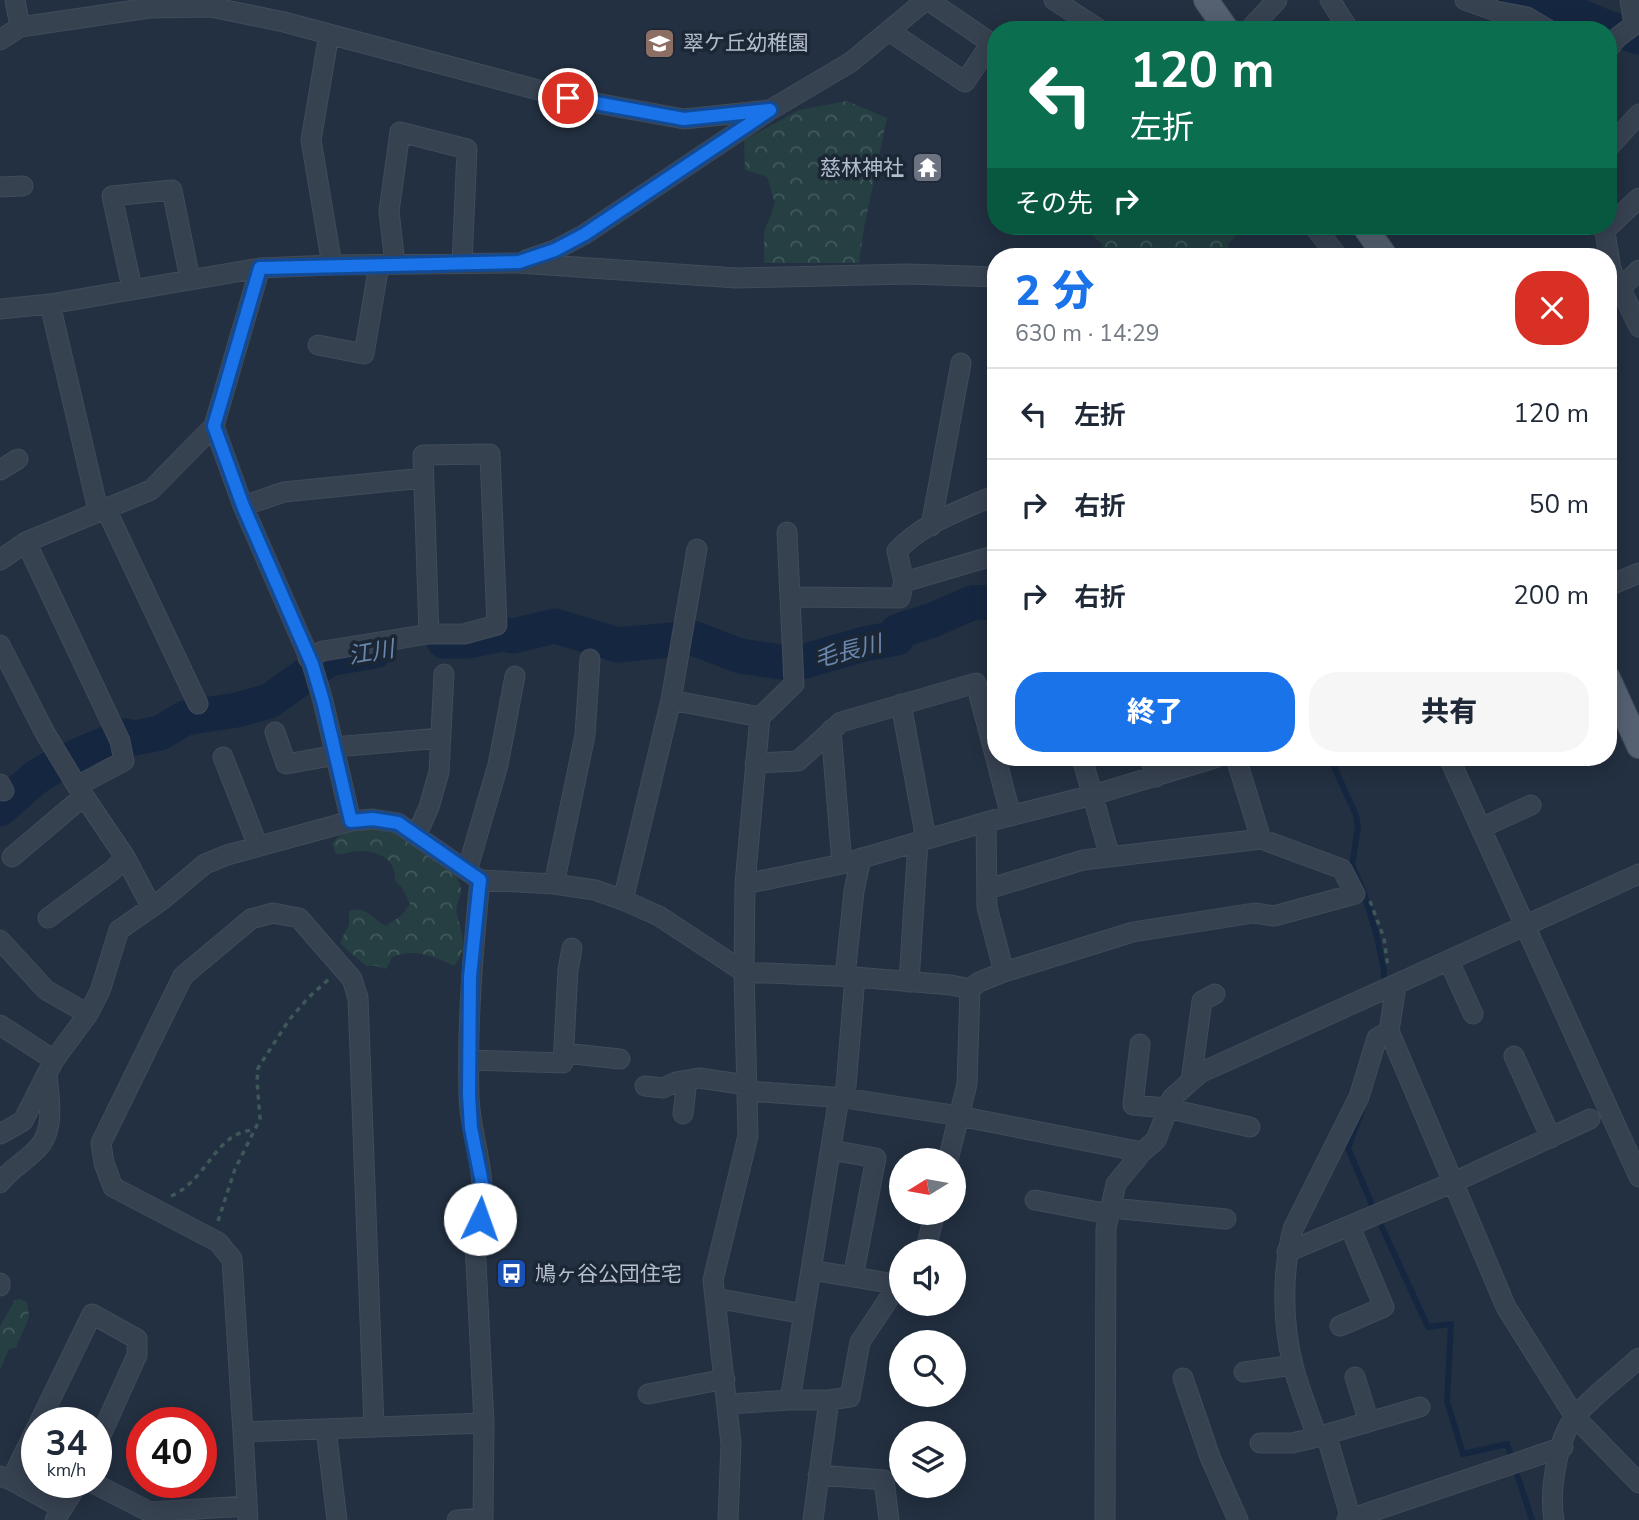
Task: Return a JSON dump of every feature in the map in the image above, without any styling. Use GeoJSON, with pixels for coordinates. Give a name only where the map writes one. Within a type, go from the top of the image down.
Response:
{"type":"FeatureCollection","features":[{"type":"Feature","properties":{"kind":"main road"},"geometry":{"type":"LineString","coordinates":[[1206,0],[1221,21]]}},
{"type":"Feature","properties":{"kind":"main road"},"geometry":{"type":"LineString","coordinates":[[1617,698],[1639,746]]}},
{"type":"Feature","properties":{"kind":"street"},"geometry":{"type":"LineString","coordinates":[[15,0],[20,27]]}},
{"type":"Feature","properties":{"kind":"street"},"geometry":{"type":"LineString","coordinates":[[519,262],[555,250],[585,234],[770,110],[851,62],[927,0],[987,40]]}},
{"type":"Feature","properties":{"kind":"street"},"geometry":{"type":"LineString","coordinates":[[1054,0],[1086,21]]}},
{"type":"Feature","properties":{"kind":"street"},"geometry":{"type":"LineString","coordinates":[[1257,21],[1277,0]]}},
{"type":"Feature","properties":{"kind":"street"},"geometry":{"type":"LineString","coordinates":[[1330,0],[1343,21]]}},
{"type":"Feature","properties":{"kind":"street"},"geometry":{"type":"LineString","coordinates":[[1465,0],[1534,21]]}},
{"type":"Feature","properties":{"kind":"street"},"geometry":{"type":"LineString","coordinates":[[1620,37],[1630,0]]}},
{"type":"Feature","properties":{"kind":"street"},"geometry":{"type":"LineString","coordinates":[[0,40],[20,27],[149,8],[211,7],[329,34],[568,98],[684,119],[770,110]]}},
{"type":"Feature","properties":{"kind":"street"},"geometry":{"type":"LineString","coordinates":[[889,31],[965,82],[987,49]]}},
{"type":"Feature","properties":{"kind":"street"},"geometry":{"type":"LineString","coordinates":[[329,34],[310,140],[332,265]]}},
{"type":"Feature","properties":{"kind":"street"},"geometry":{"type":"LineString","coordinates":[[1617,138],[1639,114]]}},
{"type":"Feature","properties":{"kind":"street"},"geometry":{"type":"LineString","coordinates":[[318,345],[364,354],[387,265],[389,211],[400,132],[467,149],[462,263]]}},
{"type":"Feature","properties":{"kind":"street"},"geometry":{"type":"LineString","coordinates":[[0,187],[23,186]]}},
{"type":"Feature","properties":{"kind":"street"},"geometry":{"type":"LineString","coordinates":[[132,288],[112,196],[172,190],[190,279]]}},
{"type":"Feature","properties":{"kind":"street"},"geometry":{"type":"LineString","coordinates":[[1617,217],[1639,198]]}},
{"type":"Feature","properties":{"kind":"street"},"geometry":{"type":"LineString","coordinates":[[0,309],[260,268],[332,265],[519,262],[736,278],[908,274],[987,277]]}},
{"type":"Feature","properties":{"kind":"street"},"geometry":{"type":"LineString","coordinates":[[0,560],[26,542],[150,490],[214,426],[260,268]]}},
{"type":"Feature","properties":{"kind":"street"},"geometry":{"type":"LineString","coordinates":[[1621,288],[1639,270]]}},
{"type":"Feature","properties":{"kind":"street"},"geometry":{"type":"LineString","coordinates":[[1617,281],[1639,327]]}},
{"type":"Feature","properties":{"kind":"street"},"geometry":{"type":"LineString","coordinates":[[50,303],[102,509],[198,704]]}},
{"type":"Feature","properties":{"kind":"street"},"geometry":{"type":"LineString","coordinates":[[931,526],[961,363]]}},
{"type":"Feature","properties":{"kind":"street"},"geometry":{"type":"LineString","coordinates":[[214,426],[243,506],[309,658],[323,701],[351,821]]}},
{"type":"Feature","properties":{"kind":"street"},"geometry":{"type":"LineString","coordinates":[[309,658],[323,651],[429,634],[464,634],[497,625],[490,454],[423,455],[429,634]]}},
{"type":"Feature","properties":{"kind":"street"},"geometry":{"type":"LineString","coordinates":[[0,470],[18,459]]}},
{"type":"Feature","properties":{"kind":"street"},"geometry":{"type":"LineString","coordinates":[[243,506],[284,492],[423,478]]}},
{"type":"Feature","properties":{"kind":"street"},"geometry":{"type":"LineString","coordinates":[[790,597],[900,598],[904,582],[897,551],[910,537],[987,499]]}},
{"type":"Feature","properties":{"kind":"street"},"geometry":{"type":"LineString","coordinates":[[729,1520],[731,1444],[713,1280],[748,1136],[745,884],[760,717],[794,684],[787,532]]}},
{"type":"Feature","properties":{"kind":"street"},"geometry":{"type":"LineString","coordinates":[[12,857],[80,791],[124,761],[121,741],[26,542]]}},
{"type":"Feature","properties":{"kind":"street"},"geometry":{"type":"LineString","coordinates":[[623,900],[671,700],[696,549]]}},
{"type":"Feature","properties":{"kind":"street"},"geometry":{"type":"LineString","coordinates":[[904,582],[987,558]]}},
{"type":"Feature","properties":{"kind":"street"},"geometry":{"type":"LineString","coordinates":[[1617,582],[1639,572]]}},
{"type":"Feature","properties":{"kind":"street"},"geometry":{"type":"LineString","coordinates":[[0,645],[45,733],[125,858],[151,906]]}},
{"type":"Feature","properties":{"kind":"street"},"geometry":{"type":"LineString","coordinates":[[554,884],[585,735],[590,659]]}},
{"type":"Feature","properties":{"kind":"street"},"geometry":{"type":"LineString","coordinates":[[417,834],[429,807],[439,772],[444,674]]}},
{"type":"Feature","properties":{"kind":"street"},"geometry":{"type":"LineString","coordinates":[[457,1520],[483,1519],[484,1423],[475,1242],[480,1219],[482,1183],[471,1128],[469,1060],[474,875],[515,676]]}},
{"type":"Feature","properties":{"kind":"street"},"geometry":{"type":"LineString","coordinates":[[755,763],[798,761],[841,722],[976,683],[987,726]]}},
{"type":"Feature","properties":{"kind":"street"},"geometry":{"type":"LineString","coordinates":[[671,700],[760,717]]}},
{"type":"Feature","properties":{"kind":"street"},"geometry":{"type":"LineString","coordinates":[[901,704],[922,840],[909,982]]}},
{"type":"Feature","properties":{"kind":"street"},"geometry":{"type":"LineString","coordinates":[[831,730],[842,864]]}},
{"type":"Feature","properties":{"kind":"street"},"geometry":{"type":"LineString","coordinates":[[275,732],[286,764],[335,751],[441,738]]}},
{"type":"Feature","properties":{"kind":"street"},"geometry":{"type":"LineString","coordinates":[[223,757],[258,846]]}},
{"type":"Feature","properties":{"kind":"street"},"geometry":{"type":"LineString","coordinates":[[997,766],[1010,816]]}},
{"type":"Feature","properties":{"kind":"street"},"geometry":{"type":"LineString","coordinates":[[1084,766],[1110,857]]}},
{"type":"Feature","properties":{"kind":"street"},"geometry":{"type":"LineString","coordinates":[[1238,766],[1261,839]]}},
{"type":"Feature","properties":{"kind":"street"},"geometry":{"type":"LineString","coordinates":[[1453,766],[1639,1177]]}},
{"type":"Feature","properties":{"kind":"street"},"geometry":{"type":"LineString","coordinates":[[745,884],[842,864],[986,822],[1093,795],[1153,767]]}},
{"type":"Feature","properties":{"kind":"street"},"geometry":{"type":"LineString","coordinates":[[1481,828],[1531,805]]}},
{"type":"Feature","properties":{"kind":"street"},"geometry":{"type":"LineString","coordinates":[[0,1134],[23,1121],[50,1065],[88,1014],[100,991],[119,930],[205,864],[227,855],[351,821],[373,819],[398,823],[474,875],[510,883],[554,884],[595,890],[623,900],[659,916],[744,972],[850,976],[970,989],[979,982],[1004,972],[1133,932],[1254,913],[1274,916],[1355,894],[1342,869],[1261,839],[1083,860],[988,889]]}},
{"type":"Feature","properties":{"kind":"street"},"geometry":{"type":"LineString","coordinates":[[986,822],[987,907],[1004,972]]}},
{"type":"Feature","properties":{"kind":"street"},"geometry":{"type":"LineString","coordinates":[[48,919],[125,858]]}},
{"type":"Feature","properties":{"kind":"street"},"geometry":{"type":"LineString","coordinates":[[790,1400],[842,1098],[854,891],[861,858]]}},
{"type":"Feature","properties":{"kind":"street"},"geometry":{"type":"LineString","coordinates":[[1105,1520],[1106,1228],[1116,1184],[1142,1152],[1156,1140],[1172,1098],[1200,1073],[1639,874]]}},
{"type":"Feature","properties":{"kind":"street"},"geometry":{"type":"LineString","coordinates":[[112,1494],[150,1516],[247,1513],[232,1259],[218,1242],[113,1186],[104,1163],[101,1143],[184,976],[251,919],[273,913],[299,918],[352,979],[358,998],[374,1427]]}},
{"type":"Feature","properties":{"kind":"street"},"geometry":{"type":"LineString","coordinates":[[0,940],[46,990],[88,1014]]}},
{"type":"Feature","properties":{"kind":"street"},"geometry":{"type":"LineString","coordinates":[[469,1060],[563,1063],[568,970],[572,948]]}},
{"type":"Feature","properties":{"kind":"street"},"geometry":{"type":"LineString","coordinates":[[1450,961],[1473,1014]]}},
{"type":"Feature","properties":{"kind":"street"},"geometry":{"type":"LineString","coordinates":[[1394,987],[1389,1031],[1506,1307],[1575,1417],[1639,1483]]}},
{"type":"Feature","properties":{"kind":"street"},"geometry":{"type":"LineString","coordinates":[[951,1148],[967,1084],[970,989]]}},
{"type":"Feature","properties":{"kind":"street"},"geometry":{"type":"LineString","coordinates":[[1191,1081],[1202,1001],[1215,994]]}},
{"type":"Feature","properties":{"kind":"street"},"geometry":{"type":"LineString","coordinates":[[0,1025],[50,1065]]}},
{"type":"Feature","properties":{"kind":"street"},"geometry":{"type":"LineString","coordinates":[[1389,1031],[1377,1038],[1359,1097],[1293,1229],[1287,1252],[1285,1317],[1293,1365],[1322,1436],[1349,1519],[1386,1514],[1563,1447]]}},
{"type":"Feature","properties":{"kind":"street"},"geometry":{"type":"LineString","coordinates":[[1140,1044],[1133,1105],[1166,1108],[1250,1128]]}},
{"type":"Feature","properties":{"kind":"street"},"geometry":{"type":"LineString","coordinates":[[564,1053],[620,1059]]}},
{"type":"Feature","properties":{"kind":"street"},"geometry":{"type":"LineString","coordinates":[[1514,1056],[1550,1138]]}},
{"type":"Feature","properties":{"kind":"street"},"geometry":{"type":"LineString","coordinates":[[0,1182],[46,1138],[50,1065]]}},
{"type":"Feature","properties":{"kind":"street"},"geometry":{"type":"LineString","coordinates":[[645,1086],[663,1088],[699,1078],[748,1088],[842,1098],[959,1116],[1142,1152]]}},
{"type":"Feature","properties":{"kind":"street"},"geometry":{"type":"LineString","coordinates":[[683,1114],[687,1080]]}},
{"type":"Feature","properties":{"kind":"street"},"geometry":{"type":"LineString","coordinates":[[1287,1252],[1454,1182],[1590,1119]]}},
{"type":"Feature","properties":{"kind":"street"},"geometry":{"type":"LineString","coordinates":[[831,1150],[876,1158],[853,1277]]}},
{"type":"Feature","properties":{"kind":"street"},"geometry":{"type":"LineString","coordinates":[[1035,1200],[1110,1211],[1226,1219]]}},
{"type":"Feature","properties":{"kind":"street"},"geometry":{"type":"LineString","coordinates":[[1340,1326],[1384,1307],[1350,1227]]}},
{"type":"Feature","properties":{"kind":"street"},"geometry":{"type":"LineString","coordinates":[[811,1270],[889,1283]]}},
{"type":"Feature","properties":{"kind":"street"},"geometry":{"type":"LineString","coordinates":[[715,1297],[804,1314]]}},
{"type":"Feature","properties":{"kind":"street"},"geometry":{"type":"LineString","coordinates":[[728,1404],[850,1397],[860,1342],[889,1301]]}},
{"type":"Feature","properties":{"kind":"street"},"geometry":{"type":"LineString","coordinates":[[47,1407],[92,1314],[137,1339],[137,1355],[112,1410]]}},
{"type":"Feature","properties":{"kind":"street"},"geometry":{"type":"LineString","coordinates":[[1554,1520],[1550,1502],[1555,1471],[1575,1417],[1639,1358]]}},
{"type":"Feature","properties":{"kind":"street"},"geometry":{"type":"LineString","coordinates":[[1244,1372],[1293,1365]]}},
{"type":"Feature","properties":{"kind":"street"},"geometry":{"type":"LineString","coordinates":[[1355,1377],[1369,1422]]}},
{"type":"Feature","properties":{"kind":"street"},"geometry":{"type":"LineString","coordinates":[[1182,1378],[1210,1457],[1238,1520]]}},
{"type":"Feature","properties":{"kind":"street"},"geometry":{"type":"LineString","coordinates":[[648,1394],[725,1380]]}},
{"type":"Feature","properties":{"kind":"street"},"geometry":{"type":"LineString","coordinates":[[813,1520],[829,1400]]}},
{"type":"Feature","properties":{"kind":"street"},"geometry":{"type":"LineString","coordinates":[[1260,1443],[1292,1443],[1420,1407]]}},
{"type":"Feature","properties":{"kind":"street"},"geometry":{"type":"LineString","coordinates":[[243,1432],[484,1423]]}},
{"type":"Feature","properties":{"kind":"street"},"geometry":{"type":"LineString","coordinates":[[326,1429],[337,1520]]}},
{"type":"Feature","properties":{"kind":"street"},"geometry":{"type":"LineString","coordinates":[[21,1453],[6,1478],[58,1514],[68,1498]]}},
{"type":"Feature","properties":{"kind":"street"},"geometry":{"type":"LineString","coordinates":[[818,1475],[884,1480],[890,1520]]}},
{"type":"Feature","properties":{"kind":"path"},"geometry":{"type":"LineString","coordinates":[[1355,894],[1367,891],[1384,938],[1394,987]]}},
{"type":"Feature","properties":{"kind":"path"},"geometry":{"type":"LineString","coordinates":[[210,1238],[222,1213],[235,1169],[260,1119],[258,1068],[308,998],[344,969]]}},
{"type":"Feature","properties":{"kind":"path"},"geometry":{"type":"LineString","coordinates":[[156,1210],[165,1199],[194,1182],[228,1140],[242,1130],[254,1130]]}},
{"type":"Feature","properties":{"kind":"green space"},"geometry":{"type":"Polygon","coordinates":[[[847,101],[887,118],[859,263],[764,263],[764,232],[775,203],[767,177],[745,170],[744,140],[799,110],[847,101]]]}},
{"type":"Feature","properties":{"kind":"green space"},"geometry":{"type":"Polygon","coordinates":[[[1092,235],[1237,235],[1228,244],[1228,248],[1103,248],[1092,235]]]}},
{"type":"Feature","properties":{"kind":"green space"},"geometry":{"type":"Polygon","coordinates":[[[364,827],[391,830],[411,838],[443,861],[458,879],[461,891],[456,911],[463,947],[454,966],[431,956],[408,953],[392,957],[386,969],[366,966],[340,942],[349,925],[349,911],[364,911],[386,926],[402,915],[410,904],[395,881],[393,867],[385,858],[367,851],[336,854],[332,844],[338,837],[350,830],[364,827]]]}},
{"type":"Feature","properties":{"kind":"green space"},"geometry":{"type":"Polygon","coordinates":[[[15,1300],[27,1302],[29,1317],[16,1348],[9,1349],[0,1370],[0,1326],[15,1300]]]}},
{"type":"Feature","properties":{"kind":"waterway"},"geometry":{"type":"LineString","coordinates":[[1493,0],[1544,10],[1561,9],[1591,21]]}},
{"type":"Feature","properties":{"kind":"waterway"},"geometry":{"type":"LineString","coordinates":[[1617,31],[1639,37]]}},
{"type":"Feature","properties":{"kind":"waterway","name":"毛長川"},"geometry":{"type":"LineString","coordinates":[[444,641],[469,641],[502,634],[513,636],[555,626],[618,645],[693,638],[740,656],[795,664],[864,644],[897,638],[898,631],[972,603],[987,602]]}},
{"type":"Feature","properties":{"kind":"waterway","name":"江川"},"geometry":{"type":"LineString","coordinates":[[0,809],[35,778],[58,764],[124,736],[135,738],[160,733],[185,718],[237,710],[269,701],[329,659],[375,651]]}},
{"type":"Feature","properties":{"kind":"waterway"},"geometry":{"type":"LineString","coordinates":[[1334,766],[1356,815],[1358,827],[1352,865],[1376,933],[1384,984]]}},
{"type":"Feature","properties":{"kind":"waterway"},"geometry":{"type":"LineString","coordinates":[[1362,1111],[1348,1148],[1428,1327],[1451,1324],[1447,1401],[1463,1454],[1507,1444],[1532,1520]]}},
{"type":"Feature","properties":{"kind":"place","name":"翠ケ丘幼稚園"},"geometry":{"type":"Point","coordinates":[660,43]}},
{"type":"Feature","properties":{"kind":"place","name":"慈林神社"},"geometry":{"type":"Point","coordinates":[927,168]}},
{"type":"Feature","properties":{"kind":"place","name":"鳩ヶ谷公団住宅"},"geometry":{"type":"Point","coordinates":[512,1274]}},
{"type":"Feature","properties":{"kind":"route"},"geometry":{"type":"LineString","coordinates":[[480,1219],[482,1183],[471,1128],[469,1095],[470,977],[480,880],[398,823],[373,819],[351,821],[312,664],[243,506],[214,426],[260,268],[519,262],[555,250],[585,234],[770,110],[684,119],[568,98]]}}]}
